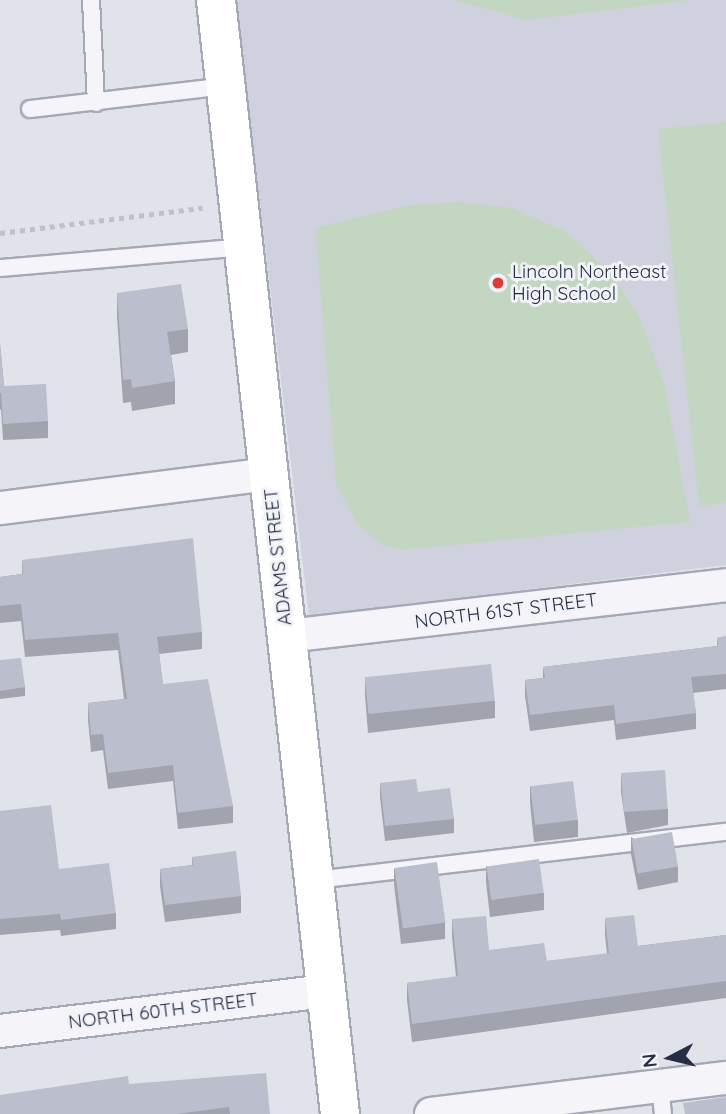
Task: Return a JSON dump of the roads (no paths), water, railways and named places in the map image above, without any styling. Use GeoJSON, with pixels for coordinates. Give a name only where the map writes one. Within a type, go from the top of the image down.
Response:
{"type":"FeatureCollection","features":[{"type":"Feature","properties":{"kind":"main road","name":"ADAMS STREET"},"geometry":{"type":"LineString","coordinates":[[216,0],[341,1114]]}},
{"type":"Feature","properties":{"kind":"street"},"geometry":{"type":"LineString","coordinates":[[0,508],[268,474]]}},
{"type":"Feature","properties":{"kind":"street","name":"NORTH 61ST STREET"},"geometry":{"type":"LineString","coordinates":[[287,636],[726,585]]}},
{"type":"Feature","properties":{"kind":"street","name":"NORTH 60TH STREET"},"geometry":{"type":"LineString","coordinates":[[0,1031],[327,991]]}},
{"type":"Feature","properties":{"kind":"street"},"geometry":{"type":"LineString","coordinates":[[430,1114],[661,1100],[726,1078]]}},
{"type":"Feature","properties":{"kind":"lane"},"geometry":{"type":"LineString","coordinates":[[91,0],[96,103]]}},
{"type":"Feature","properties":{"kind":"lane"},"geometry":{"type":"LineString","coordinates":[[30,109],[226,86]]}},
{"type":"Feature","properties":{"kind":"lane"},"geometry":{"type":"LineString","coordinates":[[0,268],[243,247]]}},
{"type":"Feature","properties":{"kind":"lane"},"geometry":{"type":"LineString","coordinates":[[315,880],[726,832]]}},
{"type":"Feature","properties":{"kind":"place","name":"Lincoln Northeast High School"},"geometry":{"type":"Point","coordinates":[498,283]}}]}
